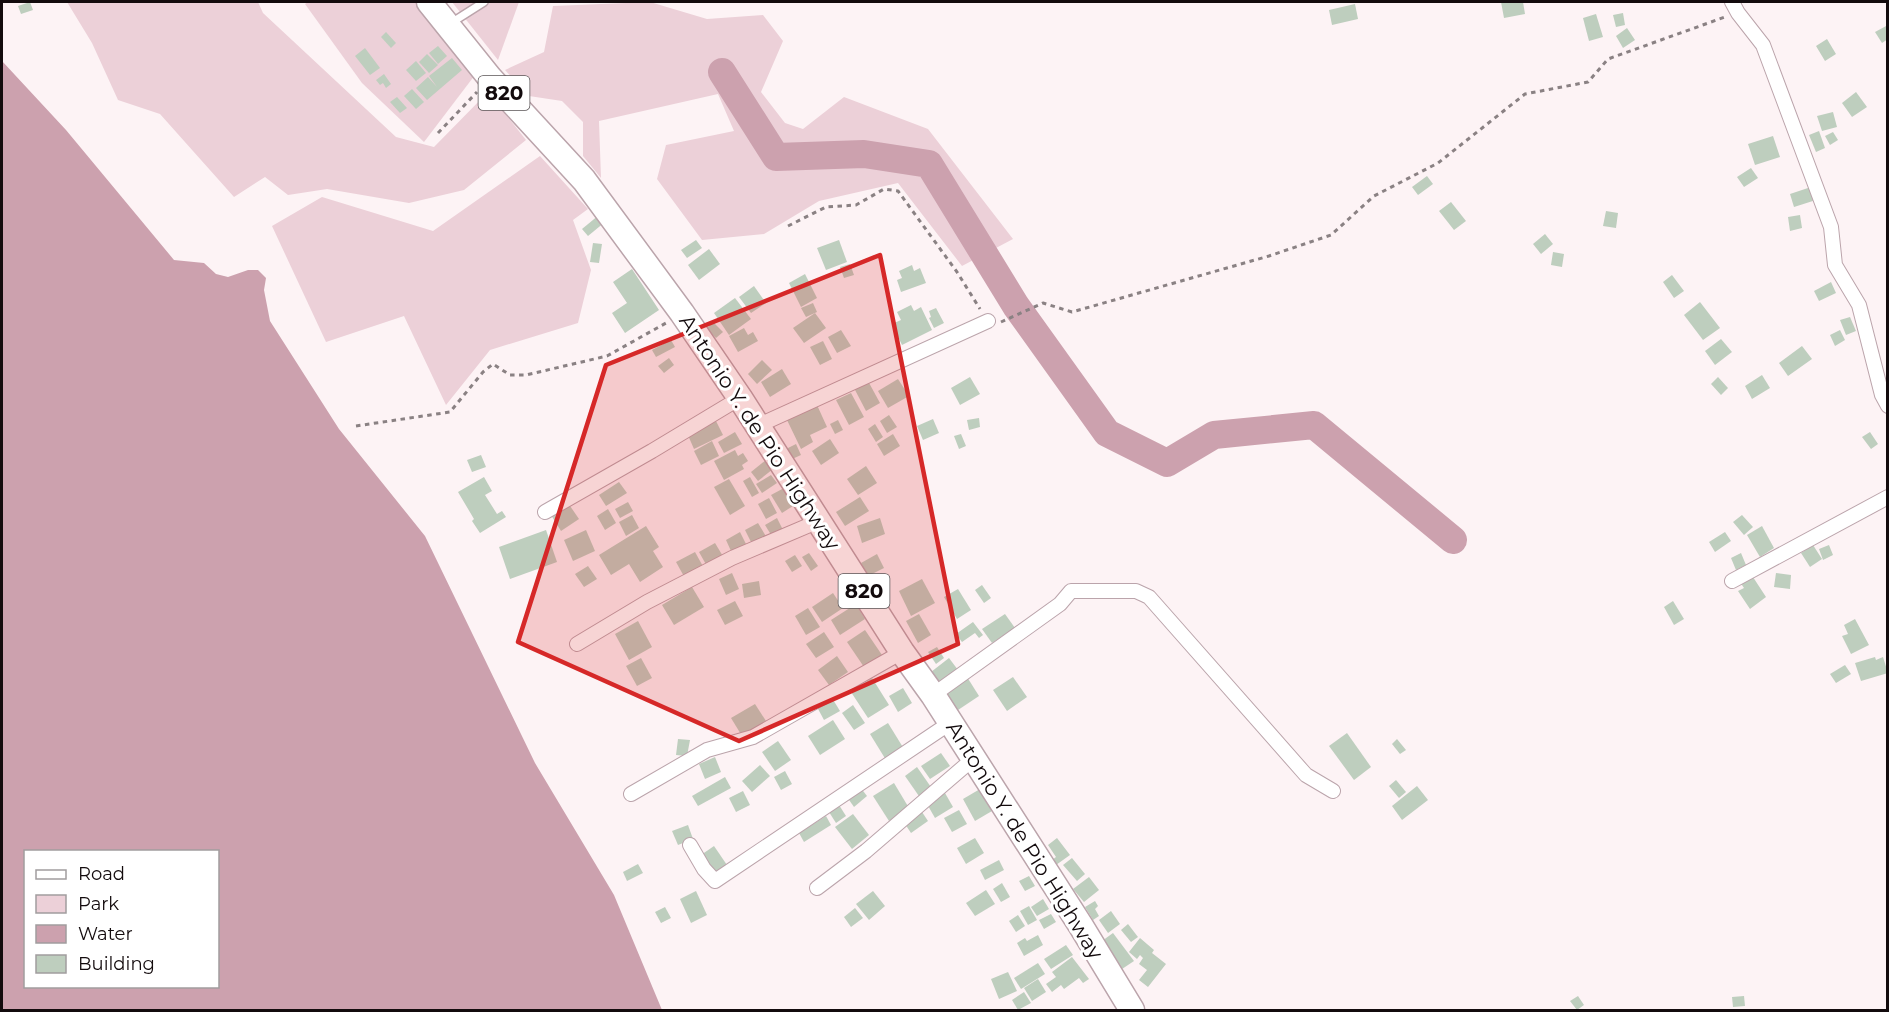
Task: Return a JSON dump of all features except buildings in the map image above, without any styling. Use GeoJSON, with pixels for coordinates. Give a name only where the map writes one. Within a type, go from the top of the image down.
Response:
{"type":"FeatureCollection","features":[{"type":"Feature","properties":{"kind":"highway","name":"Antonio Y. de Pio Highway"},"geometry":{"type":"LineString","coordinates":[[429,2],[449,24],[490,78],[584,180],[682,313],[933,695],[1081,926],[1132,1011]]}},
{"type":"Feature","properties":{"kind":"street"},"geometry":{"type":"LineString","coordinates":[[1735,7],[1763,45],[1831,227],[1835,266],[1859,305],[1887,406]]}},
{"type":"Feature","properties":{"kind":"street"},"geometry":{"type":"LineString","coordinates":[[757,426],[994,322]]}},
{"type":"Feature","properties":{"kind":"street"},"geometry":{"type":"LineString","coordinates":[[545,512],[652,452],[740,398]]}},
{"type":"Feature","properties":{"kind":"street"},"geometry":{"type":"LineString","coordinates":[[1732,581],[1887,497]]}},
{"type":"Feature","properties":{"kind":"street"},"geometry":{"type":"LineString","coordinates":[[577,644],[648,602],[732,558],[819,521]]}},
{"type":"Feature","properties":{"kind":"street"},"geometry":{"type":"LineString","coordinates":[[933,695],[1060,604],[1071,591],[1136,591],[1149,597],[1300,769],[1333,791]]}},
{"type":"Feature","properties":{"kind":"street"},"geometry":{"type":"LineString","coordinates":[[631,794],[707,750],[753,737],[902,651]]}},
{"type":"Feature","properties":{"kind":"street"},"geometry":{"type":"LineString","coordinates":[[690,845],[704,869],[715,881],[950,723]]}},
{"type":"Feature","properties":{"kind":"street"},"geometry":{"type":"LineString","coordinates":[[817,888],[867,850],[972,759]]}},
{"type":"Feature","properties":{"kind":"lane"},"geometry":{"type":"LineString","coordinates":[[449,24],[484,2]]}},
{"type":"Feature","properties":{"kind":"path"},"geometry":{"type":"LineString","coordinates":[[788,226],[826,207],[856,205],[884,189],[898,191],[994,322],[1043,303],[1072,312],[1269,256],[1331,235],[1374,196],[1438,163],[1525,94],[1588,82],[1608,59],[1735,7]]}},
{"type":"Feature","properties":{"kind":"path"},"geometry":{"type":"LineString","coordinates":[[438,133],[490,78]]}},
{"type":"Feature","properties":{"kind":"path"},"geometry":{"type":"LineString","coordinates":[[356,426],[450,412],[483,372],[493,364],[510,375],[526,375],[607,356],[682,313]]}},
{"type":"Feature","properties":{"kind":"highlighted area"},"geometry":{"type":"Polygon","coordinates":[[[880,255],[958,644],[739,741],[518,642],[606,365],[880,255]]]}},
{"type":"Feature","properties":{"kind":"green space"},"geometry":{"type":"Polygon","coordinates":[[[67,2],[258,2],[263,13],[396,137],[434,147],[488,92],[526,140],[464,190],[409,203],[327,189],[288,195],[265,177],[234,197],[160,114],[118,100],[92,43],[67,2]]]}},
{"type":"Feature","properties":{"kind":"green space"},"geometry":{"type":"Polygon","coordinates":[[[308,2],[416,2],[478,71],[424,142],[362,83],[305,4],[308,2]]]}},
{"type":"Feature","properties":{"kind":"green space"},"geometry":{"type":"Polygon","coordinates":[[[452,2],[519,2],[498,60],[452,2]]]}},
{"type":"Feature","properties":{"kind":"green space"},"geometry":{"type":"Polygon","coordinates":[[[650,2],[707,19],[763,15],[783,41],[761,92],[785,123],[803,129],[844,97],[928,129],[1013,239],[962,266],[898,183],[819,201],[764,234],[702,240],[657,179],[666,145],[734,131],[718,94],[599,121],[601,178],[583,156],[583,122],[562,101],[529,96],[505,70],[544,52],[553,6],[650,2]]]}},
{"type":"Feature","properties":{"kind":"green space"},"geometry":{"type":"Polygon","coordinates":[[[540,156],[588,209],[573,220],[591,270],[578,323],[490,350],[446,405],[404,316],[326,342],[272,226],[322,197],[433,231],[540,156]]]}},
{"type":"Feature","properties":{"kind":"water"},"geometry":{"type":"Polygon","coordinates":[[[2,61],[66,130],[174,260],[204,263],[216,274],[228,277],[248,270],[258,270],[266,278],[264,290],[270,321],[339,429],[425,536],[535,763],[614,895],[662,1010],[2,1010],[2,61]]]}},
{"type":"Feature","properties":{"kind":"waterway"},"geometry":{"type":"LineString","coordinates":[[722,72],[776,157],[864,154],[929,164],[1016,306],[1107,433],[1167,463],[1214,435],[1314,425],[1453,540]]}}]}
